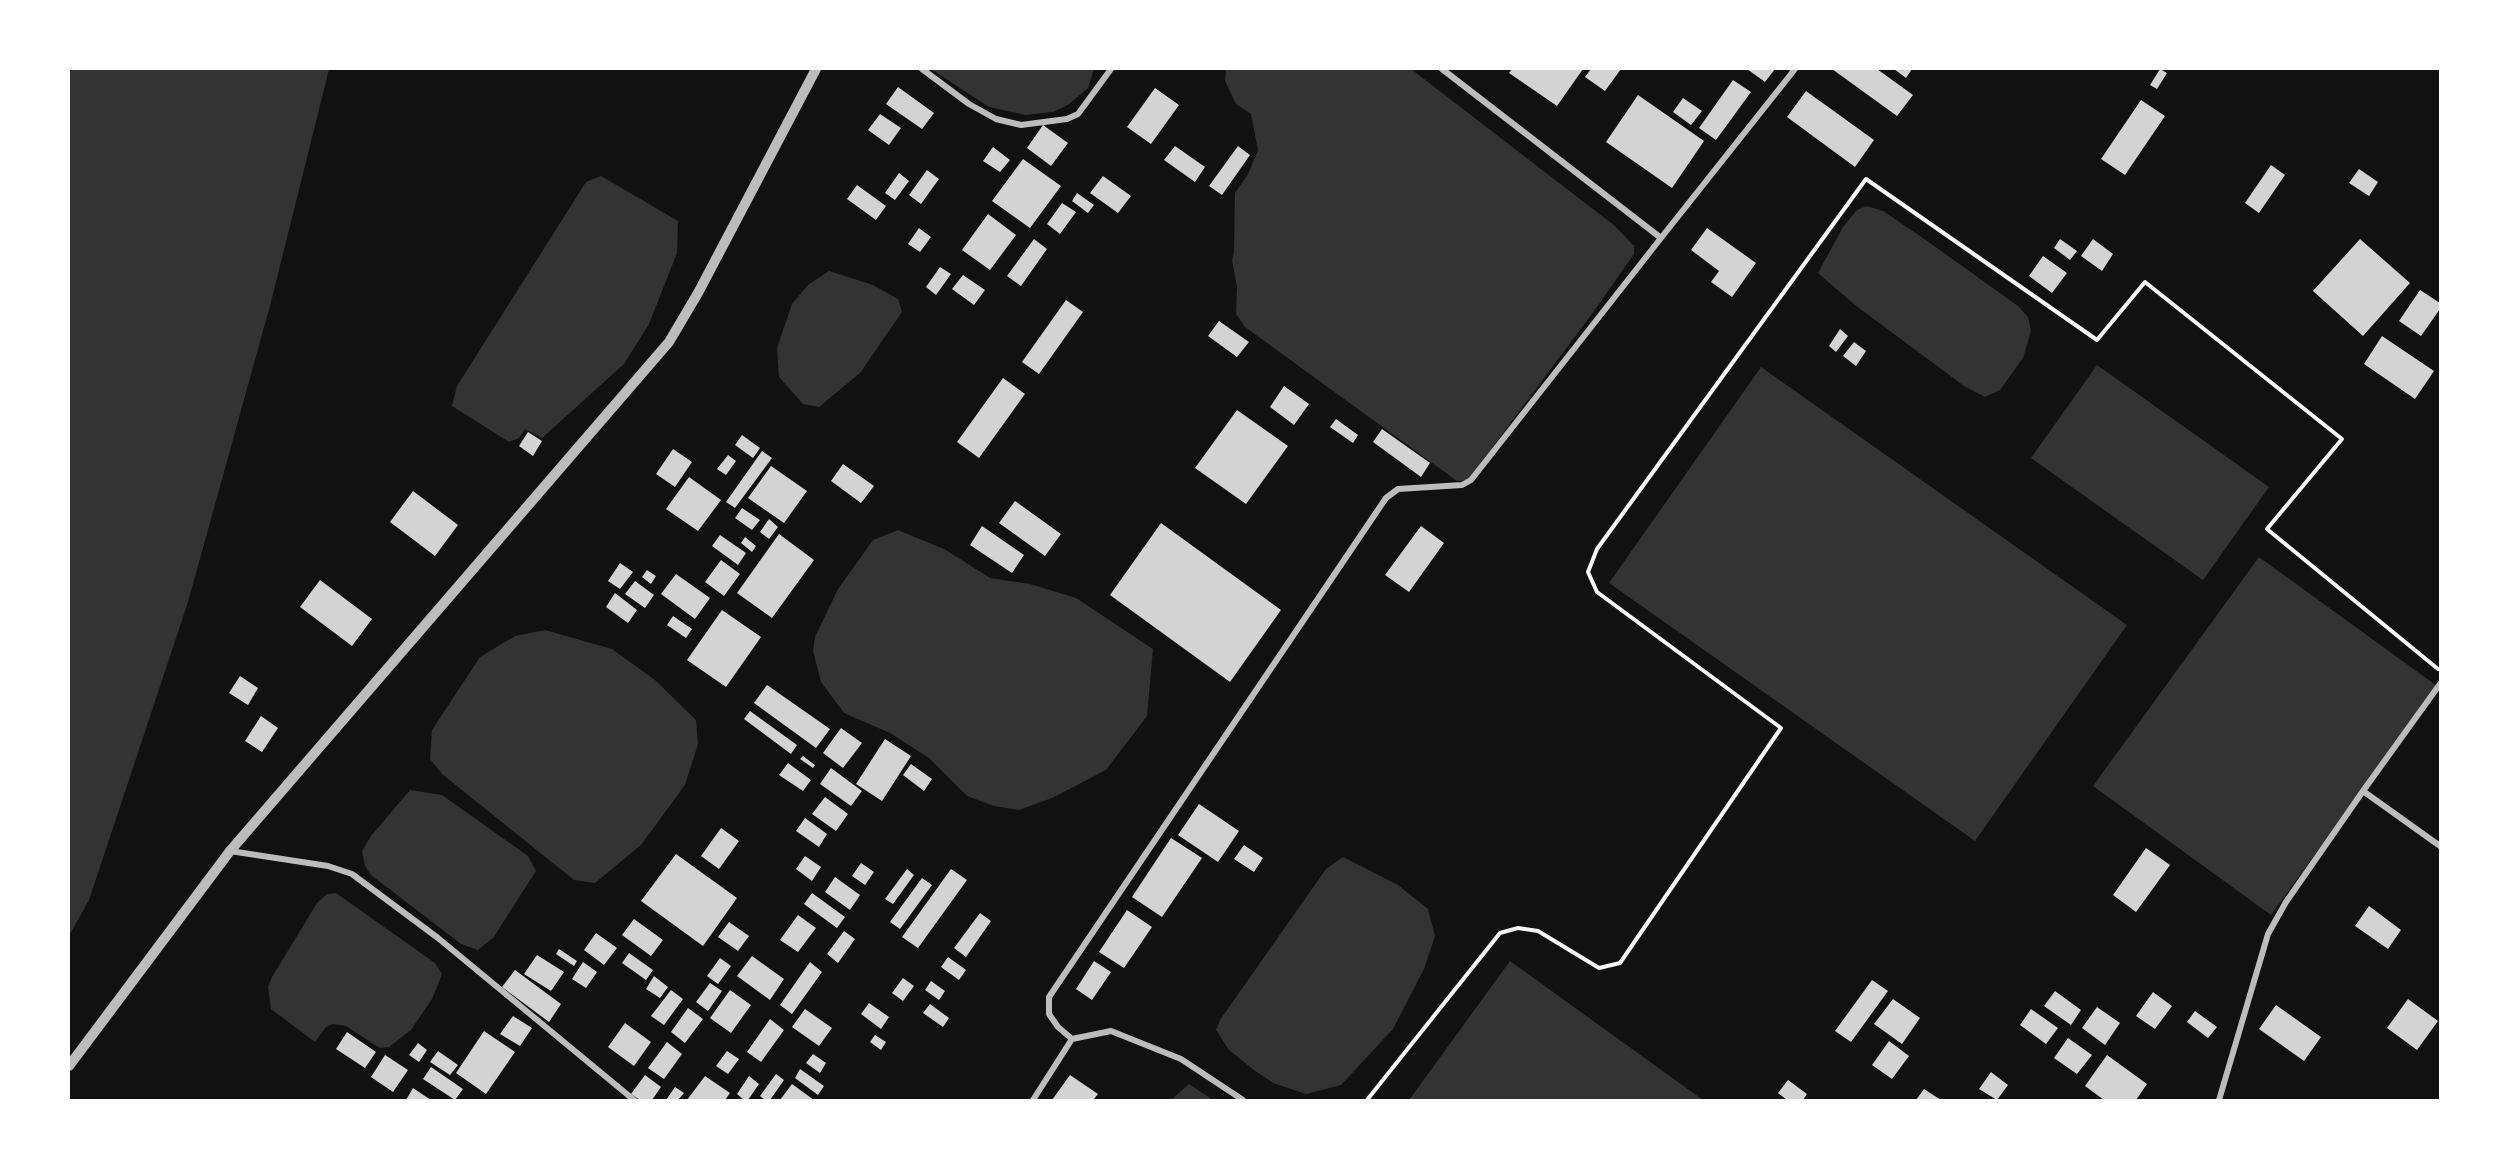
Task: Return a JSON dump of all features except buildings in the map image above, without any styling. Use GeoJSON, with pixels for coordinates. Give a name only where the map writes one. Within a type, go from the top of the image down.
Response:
{"type":"FeatureCollection","features":[{"type":"Feature","properties":{"kind":"street"},"geometry":{"type":"LineString","coordinates":[[69,1066],[230,851],[669,342],[698,292],[816,69]]}},
{"type":"Feature","properties":{"kind":"street"},"geometry":{"type":"LineString","coordinates":[[922,69],[969,104],[996,119],[1021,125],[1067,119],[1078,114],[1111,69]]}},
{"type":"Feature","properties":{"kind":"street"},"geometry":{"type":"LineString","coordinates":[[1442,69],[1660,238]]}},
{"type":"Feature","properties":{"kind":"street"},"geometry":{"type":"LineString","coordinates":[[1072,1039],[1058,1027],[1050,1014],[1050,997],[1386,498],[1398,489],[1462,485],[1471,480],[1795,69]]}},
{"type":"Feature","properties":{"kind":"street"},"geometry":{"type":"LineString","coordinates":[[2219,1100],[2268,934],[2286,902],[2440,684]]}},
{"type":"Feature","properties":{"kind":"street"},"geometry":{"type":"LineString","coordinates":[[2363,791],[2440,846]]}},
{"type":"Feature","properties":{"kind":"street"},"geometry":{"type":"LineString","coordinates":[[230,851],[328,866],[352,874],[438,938],[634,1100]]}},
{"type":"Feature","properties":{"kind":"street"},"geometry":{"type":"LineString","coordinates":[[1033,1100],[1072,1039],[1111,1031],[1181,1059],[1243,1100]]}},
{"type":"Feature","properties":{"kind":"path"},"geometry":{"type":"LineString","coordinates":[[1367,1100],[1500,933],[1518,928],[1538,931],[1599,968],[1620,963],[1781,728],[1597,592],[1588,572],[1597,549],[1866,179],[2097,340],[2145,282],[2342,439],[2267,529],[2440,671]]}},
{"type":"Feature","properties":{"kind":"shaded area"},"geometry":{"type":"Polygon","coordinates":[[[69,69],[329,69],[271,302],[188,602],[89,900],[69,936],[69,69]]]}},
{"type":"Feature","properties":{"kind":"shaded area"},"geometry":{"type":"Polygon","coordinates":[[[931,69],[1094,69],[1088,88],[1068,105],[1053,112],[1026,115],[989,107],[931,69]]]}},
{"type":"Feature","properties":{"kind":"shaded area"},"geometry":{"type":"Polygon","coordinates":[[[1226,69],[1411,69],[1615,226],[1634,246],[1634,254],[1597,307],[1468,480],[1457,481],[1245,327],[1236,314],[1237,287],[1232,260],[1235,193],[1248,174],[1258,150],[1251,114],[1236,104],[1225,81],[1226,69]]]}},
{"type":"Feature","properties":{"kind":"shaded area"},"geometry":{"type":"Polygon","coordinates":[[[601,176],[678,221],[677,253],[649,324],[624,364],[542,438],[525,429],[519,438],[509,442],[452,406],[457,386],[586,182],[601,176]]]}},
{"type":"Feature","properties":{"kind":"shaded area"},"geometry":{"type":"Polygon","coordinates":[[[1867,206],[1883,211],[1923,238],[2018,306],[2028,317],[2031,331],[2023,358],[2000,390],[1985,397],[1964,386],[1855,305],[1818,273],[1843,227],[1857,210],[1867,206]]]}},
{"type":"Feature","properties":{"kind":"shaded area"},"geometry":{"type":"Polygon","coordinates":[[[829,271],[873,285],[898,299],[902,312],[860,373],[819,407],[803,404],[779,377],[777,348],[792,304],[808,285],[829,271]]]}},
{"type":"Feature","properties":{"kind":"shaded area"},"geometry":{"type":"Polygon","coordinates":[[[2097,365],[2269,487],[2203,580],[2031,458],[2097,365]]]}},
{"type":"Feature","properties":{"kind":"shaded area"},"geometry":{"type":"Polygon","coordinates":[[[1761,367],[2127,625],[1975,841],[1609,583],[1761,367]]]}},
{"type":"Feature","properties":{"kind":"shaded area"},"geometry":{"type":"Polygon","coordinates":[[[898,530],[946,550],[990,578],[1030,584],[1076,598],[1153,649],[1147,716],[1106,770],[1052,798],[1019,810],[994,806],[967,796],[929,758],[890,733],[844,713],[821,682],[813,651],[815,637],[838,589],[873,540],[898,530]]]}},
{"type":"Feature","properties":{"kind":"shaded area"},"geometry":{"type":"Polygon","coordinates":[[[2259,557],[2437,686],[2271,915],[2093,786],[2259,557]]]}},
{"type":"Feature","properties":{"kind":"shaded area"},"geometry":{"type":"Polygon","coordinates":[[[545,630],[612,649],[655,680],[696,720],[698,744],[685,785],[641,845],[595,883],[574,880],[442,774],[430,759],[432,730],[480,657],[515,636],[545,630]]]}},
{"type":"Feature","properties":{"kind":"shaded area"},"geometry":{"type":"Polygon","coordinates":[[[410,790],[442,795],[528,856],[536,871],[493,938],[478,950],[461,944],[371,875],[365,866],[362,851],[371,836],[410,790]]]}},
{"type":"Feature","properties":{"kind":"shaded area"},"geometry":{"type":"Polygon","coordinates":[[[1343,857],[1398,885],[1428,909],[1435,936],[1424,969],[1393,1029],[1341,1085],[1306,1094],[1273,1083],[1254,1070],[1229,1050],[1216,1030],[1220,1020],[1326,869],[1343,857]]]}},
{"type":"Feature","properties":{"kind":"shaded area"},"geometry":{"type":"Polygon","coordinates":[[[336,893],[435,963],[442,974],[432,999],[411,1030],[389,1047],[380,1048],[346,1026],[333,1024],[326,1027],[315,1042],[271,1009],[268,987],[272,977],[317,903],[327,894],[336,893]]]}},
{"type":"Feature","properties":{"kind":"shaded area"},"geometry":{"type":"Polygon","coordinates":[[[1510,961],[1703,1100],[1409,1100],[1510,961]]]}},
{"type":"Feature","properties":{"kind":"shaded area"},"geometry":{"type":"Polygon","coordinates":[[[1189,1084],[1213,1100],[1171,1100],[1189,1084]]]}}]}
